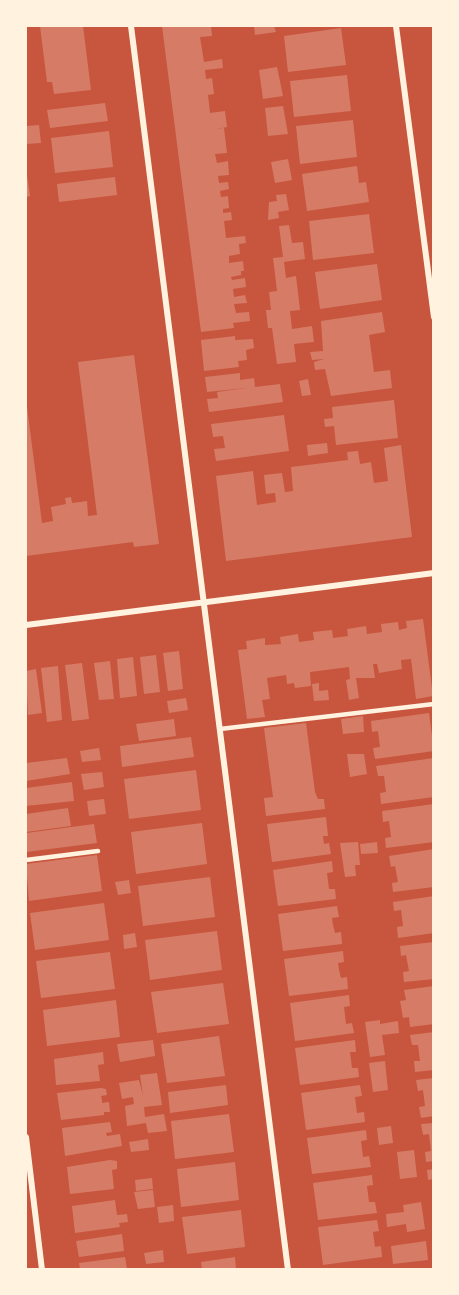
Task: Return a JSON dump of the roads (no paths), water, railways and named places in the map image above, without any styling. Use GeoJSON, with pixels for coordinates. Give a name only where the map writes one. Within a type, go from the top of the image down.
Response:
{"type":"FeatureCollection","features":[{"type":"Feature","properties":{"kind":"street"},"geometry":{"type":"LineString","coordinates":[[131,26],[288,1269]]}},
{"type":"Feature","properties":{"kind":"street"},"geometry":{"type":"LineString","coordinates":[[396,26],[434,317]]}},
{"type":"Feature","properties":{"kind":"street"},"geometry":{"type":"LineString","coordinates":[[26,625],[434,573]]}},
{"type":"Feature","properties":{"kind":"street"},"geometry":{"type":"LineString","coordinates":[[26,1137],[42,1269]]}},
{"type":"Feature","properties":{"kind":"lane"},"geometry":{"type":"LineString","coordinates":[[220,729],[434,704]]}},
{"type":"Feature","properties":{"kind":"lane"},"geometry":{"type":"LineString","coordinates":[[26,860],[98,851]]}}]}
